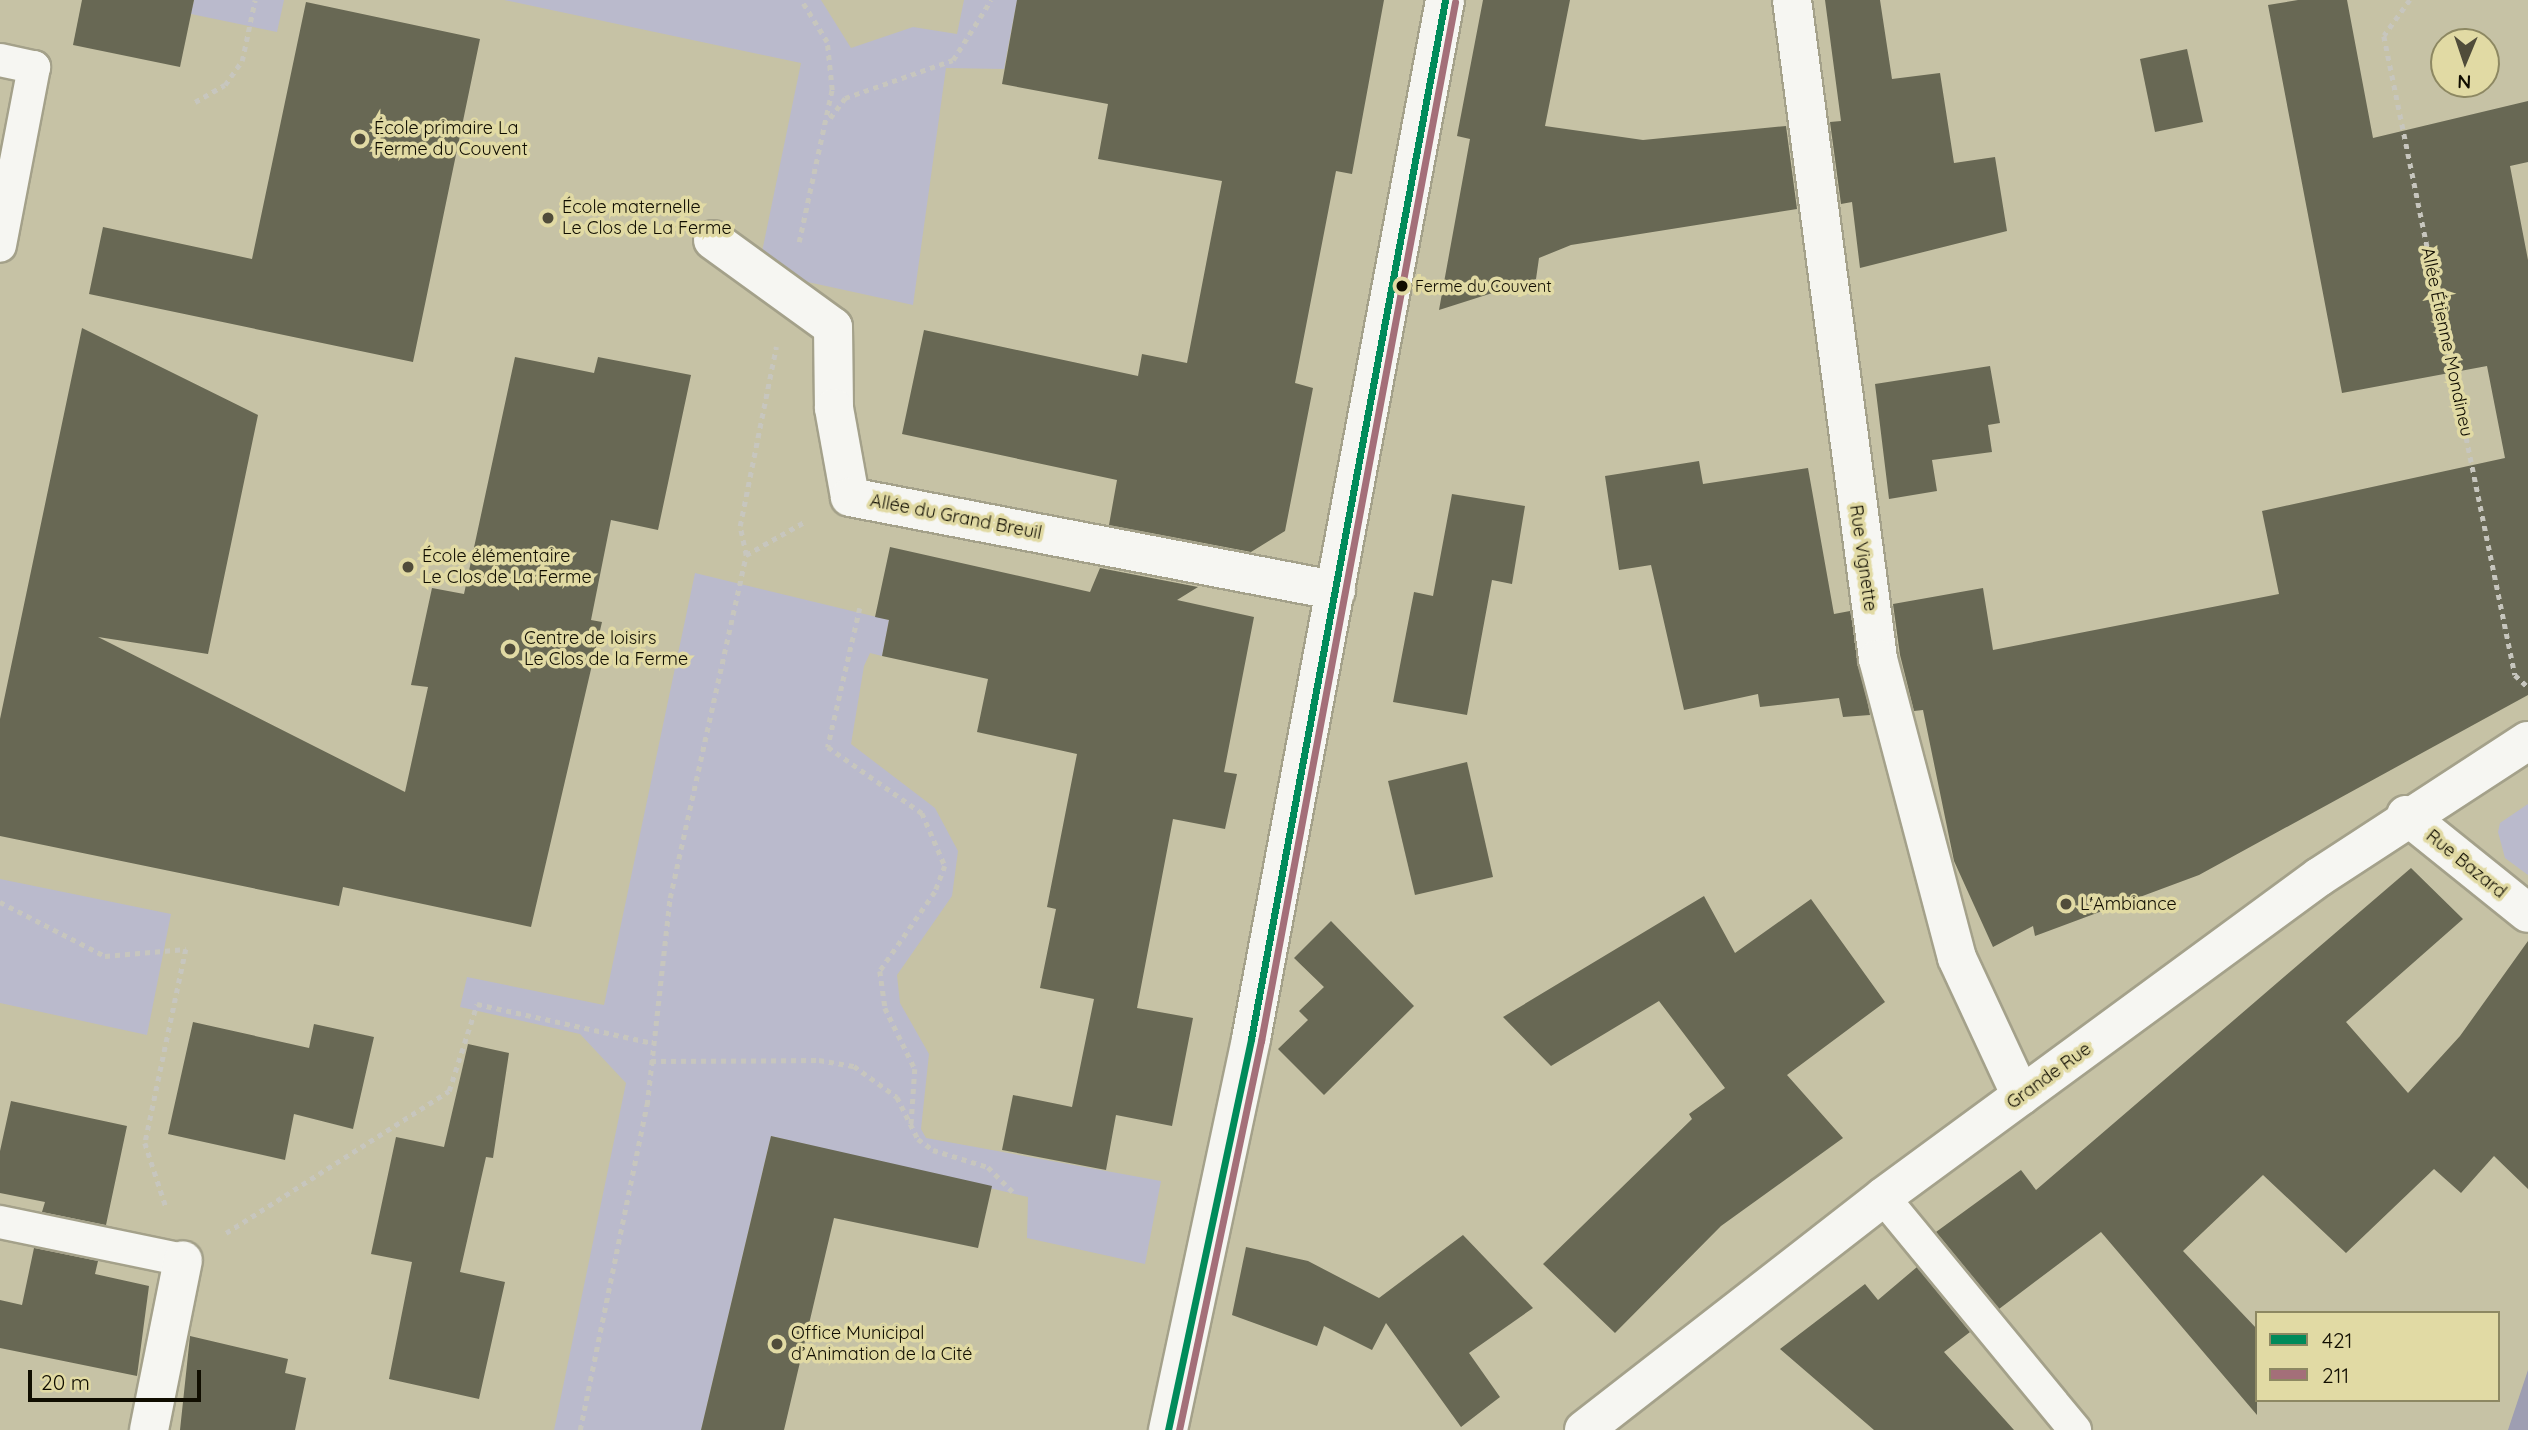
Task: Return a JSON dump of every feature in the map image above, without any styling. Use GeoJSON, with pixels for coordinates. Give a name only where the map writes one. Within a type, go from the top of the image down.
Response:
{"type":"FeatureCollection","features":[{"type":"Feature","properties":{"kind":"street"},"geometry":{"type":"LineString","coordinates":[[1168,1430],[1336,591],[1445,0]]}},
{"type":"Feature","properties":{"kind":"street","name":"Rue Vignette"},"geometry":{"type":"LineString","coordinates":[[1792,0],[1878,659],[1957,958],[2021,1096]]}},
{"type":"Feature","properties":{"kind":"street","name":"Allée du Grand Breuil"},"geometry":{"type":"LineString","coordinates":[[713,240],[833,327],[834,408],[850,497],[1336,591]]}},
{"type":"Feature","properties":{"kind":"street","name":"Grande Rue"},"geometry":{"type":"LineString","coordinates":[[1584,1430],[1883,1197],[2021,1096],[2406,815],[2528,741]]}},
{"type":"Feature","properties":{"kind":"street","name":"Rue Bazard"},"geometry":{"type":"LineString","coordinates":[[2406,815],[2528,913]]}},
{"type":"Feature","properties":{"kind":"street"},"geometry":{"type":"LineString","coordinates":[[149,1430],[183,1260]]}},
{"type":"Feature","properties":{"kind":"lane"},"geometry":{"type":"LineString","coordinates":[[0,60],[34,67],[0,246]]}},
{"type":"Feature","properties":{"kind":"lane"},"geometry":{"type":"LineString","coordinates":[[1883,1197],[2075,1430]]}},
{"type":"Feature","properties":{"kind":"lane"},"geometry":{"type":"LineString","coordinates":[[0,1222],[183,1260]]}},
{"type":"Feature","properties":{"kind":"path"},"geometry":{"type":"LineString","coordinates":[[195,102],[225,85],[242,61],[256,0]]}},
{"type":"Feature","properties":{"kind":"path"},"geometry":{"type":"LineString","coordinates":[[829,118],[845,98],[953,60],[991,0]]}},
{"type":"Feature","properties":{"kind":"path","name":"Allée Étienne Mondineu"},"geometry":{"type":"LineString","coordinates":[[2410,0],[2384,36],[2515,675],[2528,687]]}},
{"type":"Feature","properties":{"kind":"path"},"geometry":{"type":"LineString","coordinates":[[580,1430],[651,1061],[670,898],[746,555],[850,497]]}},
{"type":"Feature","properties":{"kind":"path"},"geometry":{"type":"LineString","coordinates":[[860,608],[828,747],[922,813],[945,866],[935,892],[880,971],[885,1007],[915,1069],[911,1128]]}},
{"type":"Feature","properties":{"kind":"path"},"geometry":{"type":"LineString","coordinates":[[0,902],[105,956],[186,949],[145,1143],[183,1260],[449,1091],[477,1004],[653,1043]]}},
{"type":"Feature","properties":{"kind":"path"},"geometry":{"type":"LineString","coordinates":[[651,1061],[818,1060],[854,1066],[897,1097],[911,1128],[933,1150],[988,1167],[1014,1193]]}},
{"type":"Feature","properties":{"kind":"shaded area"},"geometry":{"type":"Polygon","coordinates":[[[194,0],[284,0],[277,32],[191,14],[194,0]]]}},
{"type":"Feature","properties":{"kind":"shaded area"},"geometry":{"type":"Polygon","coordinates":[[[504,0],[821,0],[851,48],[913,27],[957,34],[964,0],[1017,0],[1004,69],[946,68],[913,305],[758,271],[801,63],[504,0]]]}},
{"type":"Feature","properties":{"kind":"shaded area"},"geometry":{"type":"Polygon","coordinates":[[[695,573],[889,620],[882,656],[870,653],[864,666],[851,744],[935,808],[958,851],[952,896],[897,975],[900,1003],[929,1054],[921,1129],[926,1138],[1161,1181],[1145,1264],[1027,1238],[1028,1197],[771,1136],[701,1430],[554,1430],[626,1083],[580,1034],[460,1007],[467,977],[604,1005],[695,573]]]}},
{"type":"Feature","properties":{"kind":"shaded area"},"geometry":{"type":"Polygon","coordinates":[[[2528,804],[2528,875],[2505,858],[2498,832],[2500,823],[2528,804]]]}},
{"type":"Feature","properties":{"kind":"shaded area"},"geometry":{"type":"Polygon","coordinates":[[[0,879],[171,914],[147,1035],[0,1003],[0,879]]]}},
{"type":"Feature","properties":{"kind":"shaded area"},"geometry":{"type":"Polygon","coordinates":[[[2528,1370],[2528,1430],[2508,1430],[2528,1370]]]}},
{"type":"Feature","properties":{"kind":"building"},"geometry":{"type":"Polygon","coordinates":[[[82,0],[194,0],[180,67],[73,45],[82,0]]]}},
{"type":"Feature","properties":{"kind":"building"},"geometry":{"type":"Polygon","coordinates":[[[1017,0],[1384,0],[1352,174],[1336,171],[1295,383],[1313,388],[1285,531],[1251,552],[1109,525],[1117,480],[902,434],[924,330],[1138,376],[1142,354],[1187,363],[1222,181],[1098,159],[1108,104],[1002,84],[1017,0]]]}},
{"type":"Feature","properties":{"kind":"building"},"geometry":{"type":"Polygon","coordinates":[[[1483,0],[1570,0],[1545,126],[1643,140],[1786,126],[1797,209],[1571,245],[1539,258],[1536,279],[1439,310],[1470,139],[1457,136],[1483,0]]]}},
{"type":"Feature","properties":{"kind":"building"},"geometry":{"type":"Polygon","coordinates":[[[1825,0],[1880,0],[1892,79],[1940,73],[1954,163],[1995,157],[2007,231],[1860,268],[1852,202],[1841,204],[1830,122],[1841,121],[1825,0]]]}},
{"type":"Feature","properties":{"kind":"building"},"geometry":{"type":"Polygon","coordinates":[[[2298,0],[2347,0],[2373,138],[2528,101],[2528,162],[2510,166],[2528,260],[2528,695],[2199,875],[2035,936],[2033,926],[1993,947],[1954,861],[1923,710],[1914,711],[1900,655],[1893,604],[1983,588],[1993,650],[2279,594],[2262,511],[2505,458],[2487,366],[2342,393],[2268,5],[2298,0]]]}},
{"type":"Feature","properties":{"kind":"building"},"geometry":{"type":"Polygon","coordinates":[[[306,2],[480,39],[413,362],[89,294],[103,227],[252,259],[306,2]]]}},
{"type":"Feature","properties":{"kind":"building"},"geometry":{"type":"Polygon","coordinates":[[[2187,49],[2203,122],[2155,132],[2140,59],[2187,49]]]}},
{"type":"Feature","properties":{"kind":"building"},"geometry":{"type":"Polygon","coordinates":[[[82,328],[258,415],[208,654],[98,637],[405,792],[428,687],[411,685],[432,588],[464,594],[515,357],[594,373],[598,357],[691,375],[658,530],[611,520],[591,620],[602,622],[531,927],[343,887],[339,906],[0,836],[0,719],[82,328]]]}},
{"type":"Feature","properties":{"kind":"building"},"geometry":{"type":"Polygon","coordinates":[[[1990,366],[2000,423],[1988,425],[1992,452],[1932,460],[1937,491],[1889,499],[1875,384],[1990,366]]]}},
{"type":"Feature","properties":{"kind":"building"},"geometry":{"type":"Polygon","coordinates":[[[1699,461],[1703,484],[1808,468],[1834,614],[1850,611],[1870,715],[1843,717],[1839,698],[1760,707],[1758,694],[1684,710],[1651,565],[1619,570],[1605,476],[1699,461]]]}},
{"type":"Feature","properties":{"kind":"building"},"geometry":{"type":"Polygon","coordinates":[[[1452,494],[1525,506],[1512,584],[1492,580],[1467,715],[1393,702],[1414,592],[1433,596],[1452,494]]]}},
{"type":"Feature","properties":{"kind":"building"},"geometry":{"type":"Polygon","coordinates":[[[890,547],[1090,592],[1100,568],[1198,587],[1177,600],[1254,617],[1224,772],[1237,774],[1225,829],[1173,819],[1137,1008],[1193,1018],[1172,1126],[1116,1115],[1106,1170],[1002,1150],[1013,1095],[1072,1107],[1094,999],[1040,988],[1056,909],[1047,907],[1077,754],[977,732],[988,679],[882,656],[889,620],[875,617],[890,547]]]}},
{"type":"Feature","properties":{"kind":"building"},"geometry":{"type":"Polygon","coordinates":[[[1467,762],[1493,877],[1415,895],[1388,781],[1467,762]]]}},
{"type":"Feature","properties":{"kind":"building"},"geometry":{"type":"Polygon","coordinates":[[[2411,868],[2463,919],[2346,1022],[2408,1093],[2460,1036],[2528,941],[2528,1189],[2494,1156],[2461,1193],[2434,1169],[2346,1253],[2263,1175],[2183,1251],[2255,1327],[2257,1415],[2101,1232],[1999,1309],[1936,1232],[2021,1170],[2036,1190],[2411,868]]]}},
{"type":"Feature","properties":{"kind":"building"},"geometry":{"type":"Polygon","coordinates":[[[1704,896],[1735,953],[1811,899],[1885,1002],[1787,1075],[1843,1138],[1721,1226],[1615,1333],[1543,1264],[1692,1119],[1689,1114],[1725,1088],[1659,1001],[1551,1066],[1503,1017],[1704,896]]]}},
{"type":"Feature","properties":{"kind":"building"},"geometry":{"type":"Polygon","coordinates":[[[1331,921],[1414,1006],[1324,1095],[1278,1049],[1308,1020],[1299,1011],[1324,987],[1294,958],[1331,921]]]}},
{"type":"Feature","properties":{"kind":"building"},"geometry":{"type":"Polygon","coordinates":[[[193,1022],[309,1048],[314,1024],[374,1037],[353,1129],[294,1114],[285,1160],[168,1134],[193,1022]]]}},
{"type":"Feature","properties":{"kind":"building"},"geometry":{"type":"Polygon","coordinates":[[[468,1044],[509,1053],[493,1158],[486,1157],[460,1272],[505,1282],[479,1399],[389,1379],[412,1262],[371,1254],[396,1137],[444,1147],[468,1044]]]}},
{"type":"Feature","properties":{"kind":"building"},"geometry":{"type":"Polygon","coordinates":[[[11,1101],[127,1126],[106,1225],[42,1212],[45,1202],[0,1193],[0,1151],[11,1101]]]}},
{"type":"Feature","properties":{"kind":"building"},"geometry":{"type":"Polygon","coordinates":[[[771,1136],[992,1186],[978,1248],[834,1218],[784,1430],[701,1430],[771,1136]]]}},
{"type":"Feature","properties":{"kind":"building"},"geometry":{"type":"Polygon","coordinates":[[[1463,1235],[1533,1308],[1469,1353],[1500,1397],[1461,1427],[1386,1323],[1372,1350],[1324,1326],[1317,1346],[1232,1315],[1246,1247],[1308,1261],[1379,1298],[1463,1235]]]}},
{"type":"Feature","properties":{"kind":"building"},"geometry":{"type":"Polygon","coordinates":[[[34,1248],[98,1261],[95,1274],[149,1286],[137,1376],[0,1348],[0,1300],[22,1305],[34,1248]]]}},
{"type":"Feature","properties":{"kind":"building"},"geometry":{"type":"Polygon","coordinates":[[[1917,1267],[1970,1332],[1944,1352],[2014,1430],[1874,1430],[1780,1349],[1865,1284],[1878,1300],[1917,1267]]]}},
{"type":"Feature","properties":{"kind":"building"},"geometry":{"type":"Polygon","coordinates":[[[190,1336],[288,1359],[285,1373],[306,1378],[295,1430],[180,1430],[190,1336]]]}},
{"type":"Feature","properties":{"kind":"transit line","name":"421"},"geometry":{"type":"LineString","coordinates":[[1168,1430],[1251,1039],[1445,0]]}},
{"type":"Feature","properties":{"kind":"transit line","name":"211"},"geometry":{"type":"LineString","coordinates":[[1179,1430],[1261,1041],[1455,2]]}},
{"type":"Feature","properties":{"kind":"place","name":"École primaire La Ferme du Couvent"},"geometry":{"type":"Point","coordinates":[360,139]}},
{"type":"Feature","properties":{"kind":"place","name":"École maternelle Le Clos de La Ferme"},"geometry":{"type":"Point","coordinates":[548,218]}},
{"type":"Feature","properties":{"kind":"place","name":"Ferme du Couvent"},"geometry":{"type":"Point","coordinates":[1402,286]}},
{"type":"Feature","properties":{"kind":"place","name":"École élémentaire Le Clos de La Ferme"},"geometry":{"type":"Point","coordinates":[408,567]}},
{"type":"Feature","properties":{"kind":"place","name":"Centre de loisirs Le Clos de la Ferme"},"geometry":{"type":"Point","coordinates":[510,649]}},
{"type":"Feature","properties":{"kind":"place","name":"L'Ambiance"},"geometry":{"type":"Point","coordinates":[2066,904]}},
{"type":"Feature","properties":{"kind":"place","name":"Office Municipal d’Animation de la Cité"},"geometry":{"type":"Point","coordinates":[777,1344]}}]}
